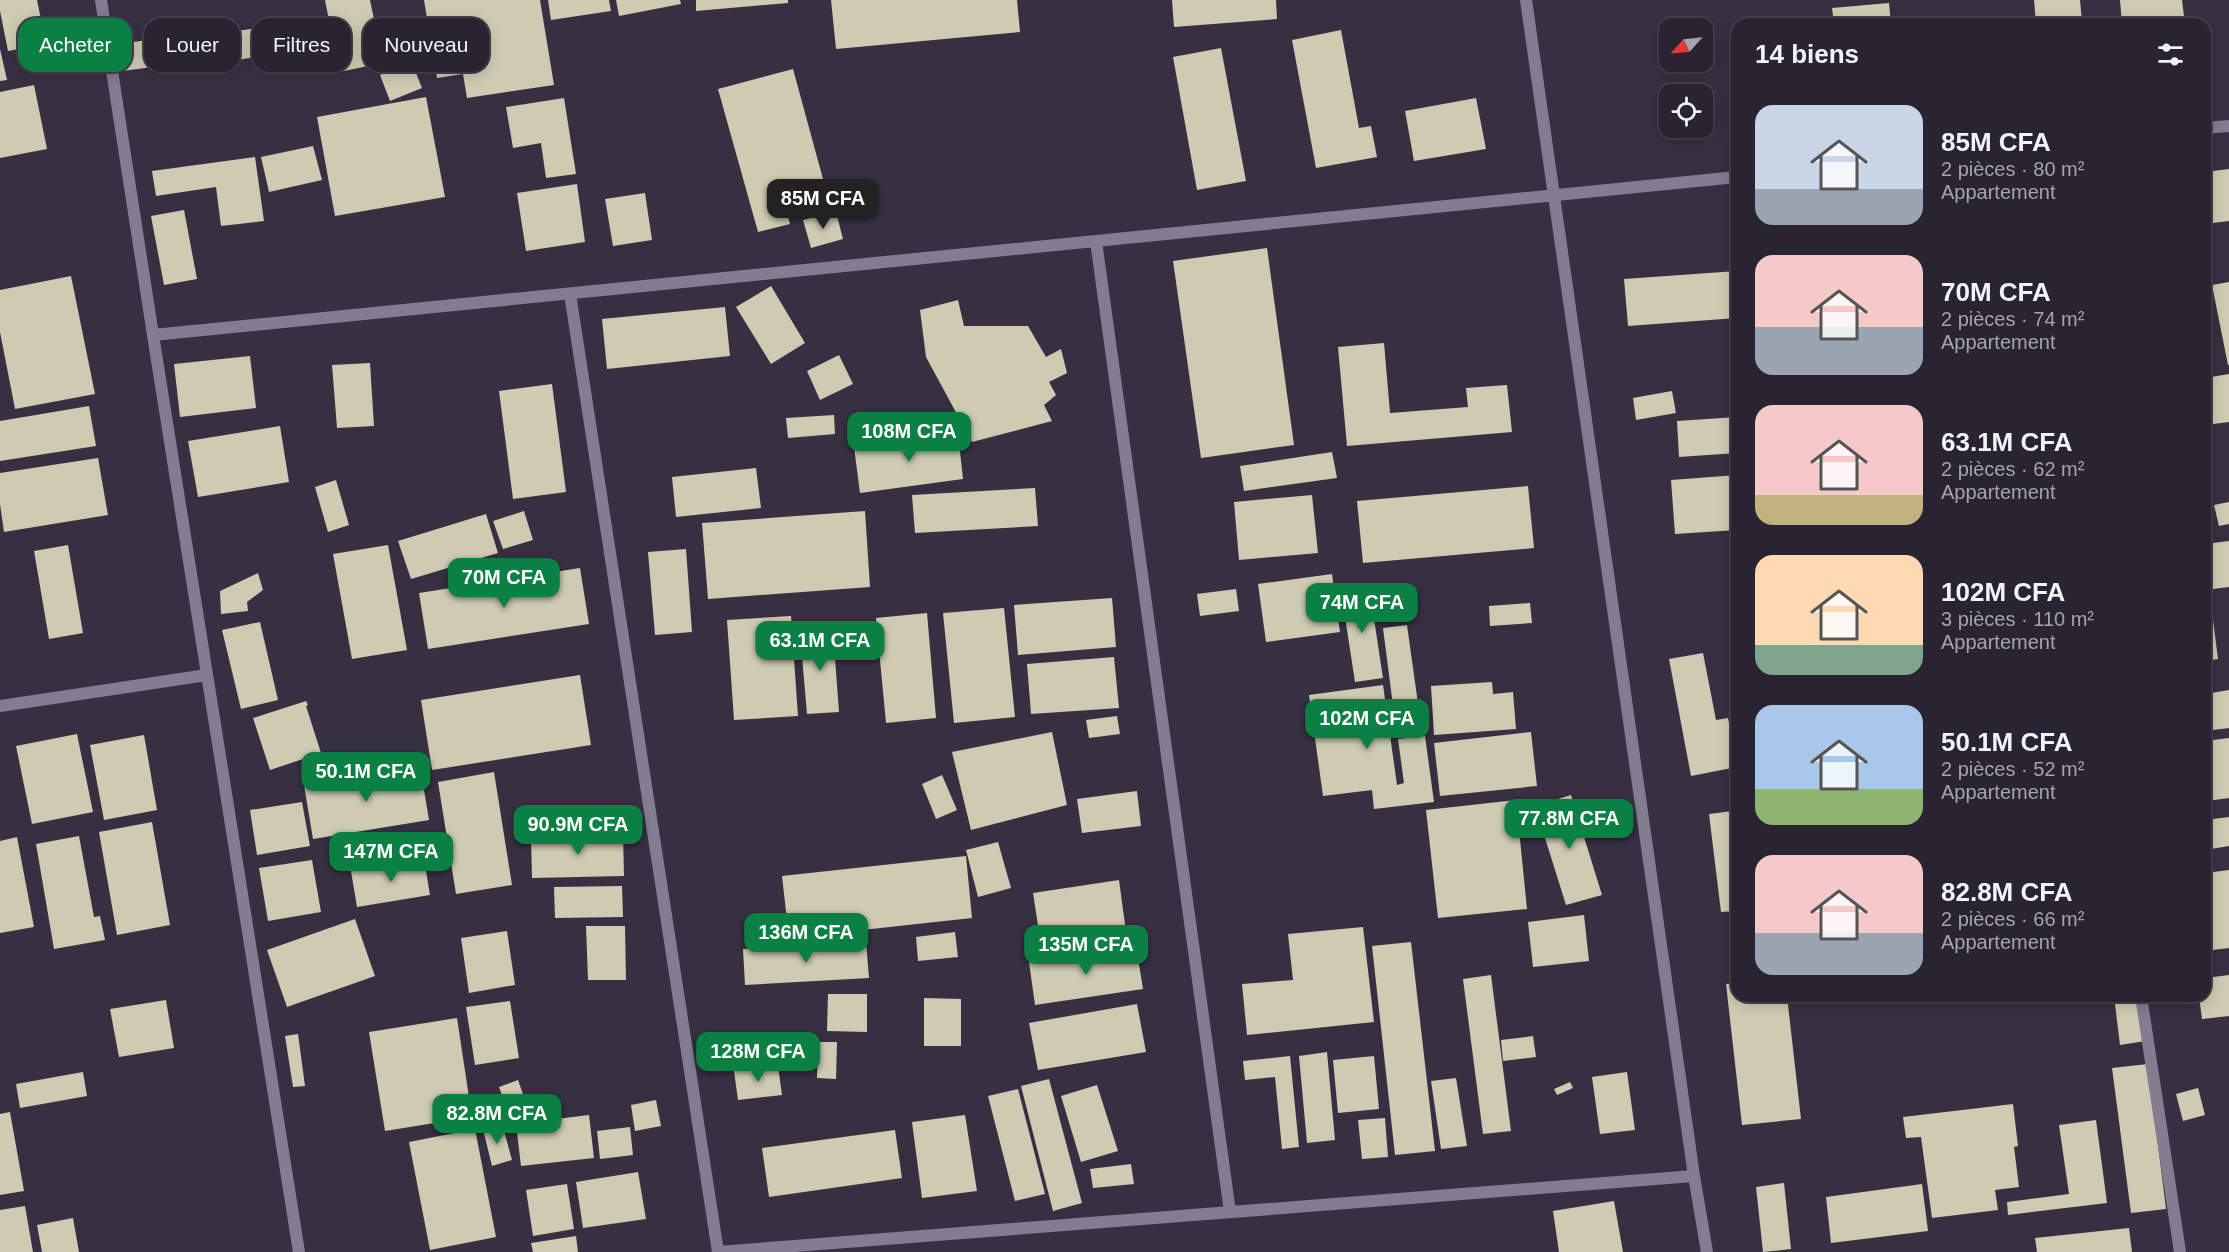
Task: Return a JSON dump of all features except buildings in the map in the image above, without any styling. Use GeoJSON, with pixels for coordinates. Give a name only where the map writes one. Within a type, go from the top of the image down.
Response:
{"type":"FeatureCollection","features":[{"type":"Feature","properties":{"kind":"street"},"geometry":{"type":"LineString","coordinates":[[101,0],[299,1252]]}},
{"type":"Feature","properties":{"kind":"street"},"geometry":{"type":"LineString","coordinates":[[1526,0],[1694,1176],[1707,1252]]}},
{"type":"Feature","properties":{"kind":"street"},"geometry":{"type":"LineString","coordinates":[[2211,128],[2229,126]]}},
{"type":"Feature","properties":{"kind":"street"},"geometry":{"type":"LineString","coordinates":[[153,335],[1731,178]]}},
{"type":"Feature","properties":{"kind":"street"},"geometry":{"type":"LineString","coordinates":[[1096,241],[1230,1212]]}},
{"type":"Feature","properties":{"kind":"street"},"geometry":{"type":"LineString","coordinates":[[570,294],[718,1252],[1694,1176]]}},
{"type":"Feature","properties":{"kind":"street"},"geometry":{"type":"LineString","coordinates":[[0,706],[207,675]]}},
{"type":"Feature","properties":{"kind":"street"},"geometry":{"type":"LineString","coordinates":[[2143,1002],[2180,1252]]}}]}
